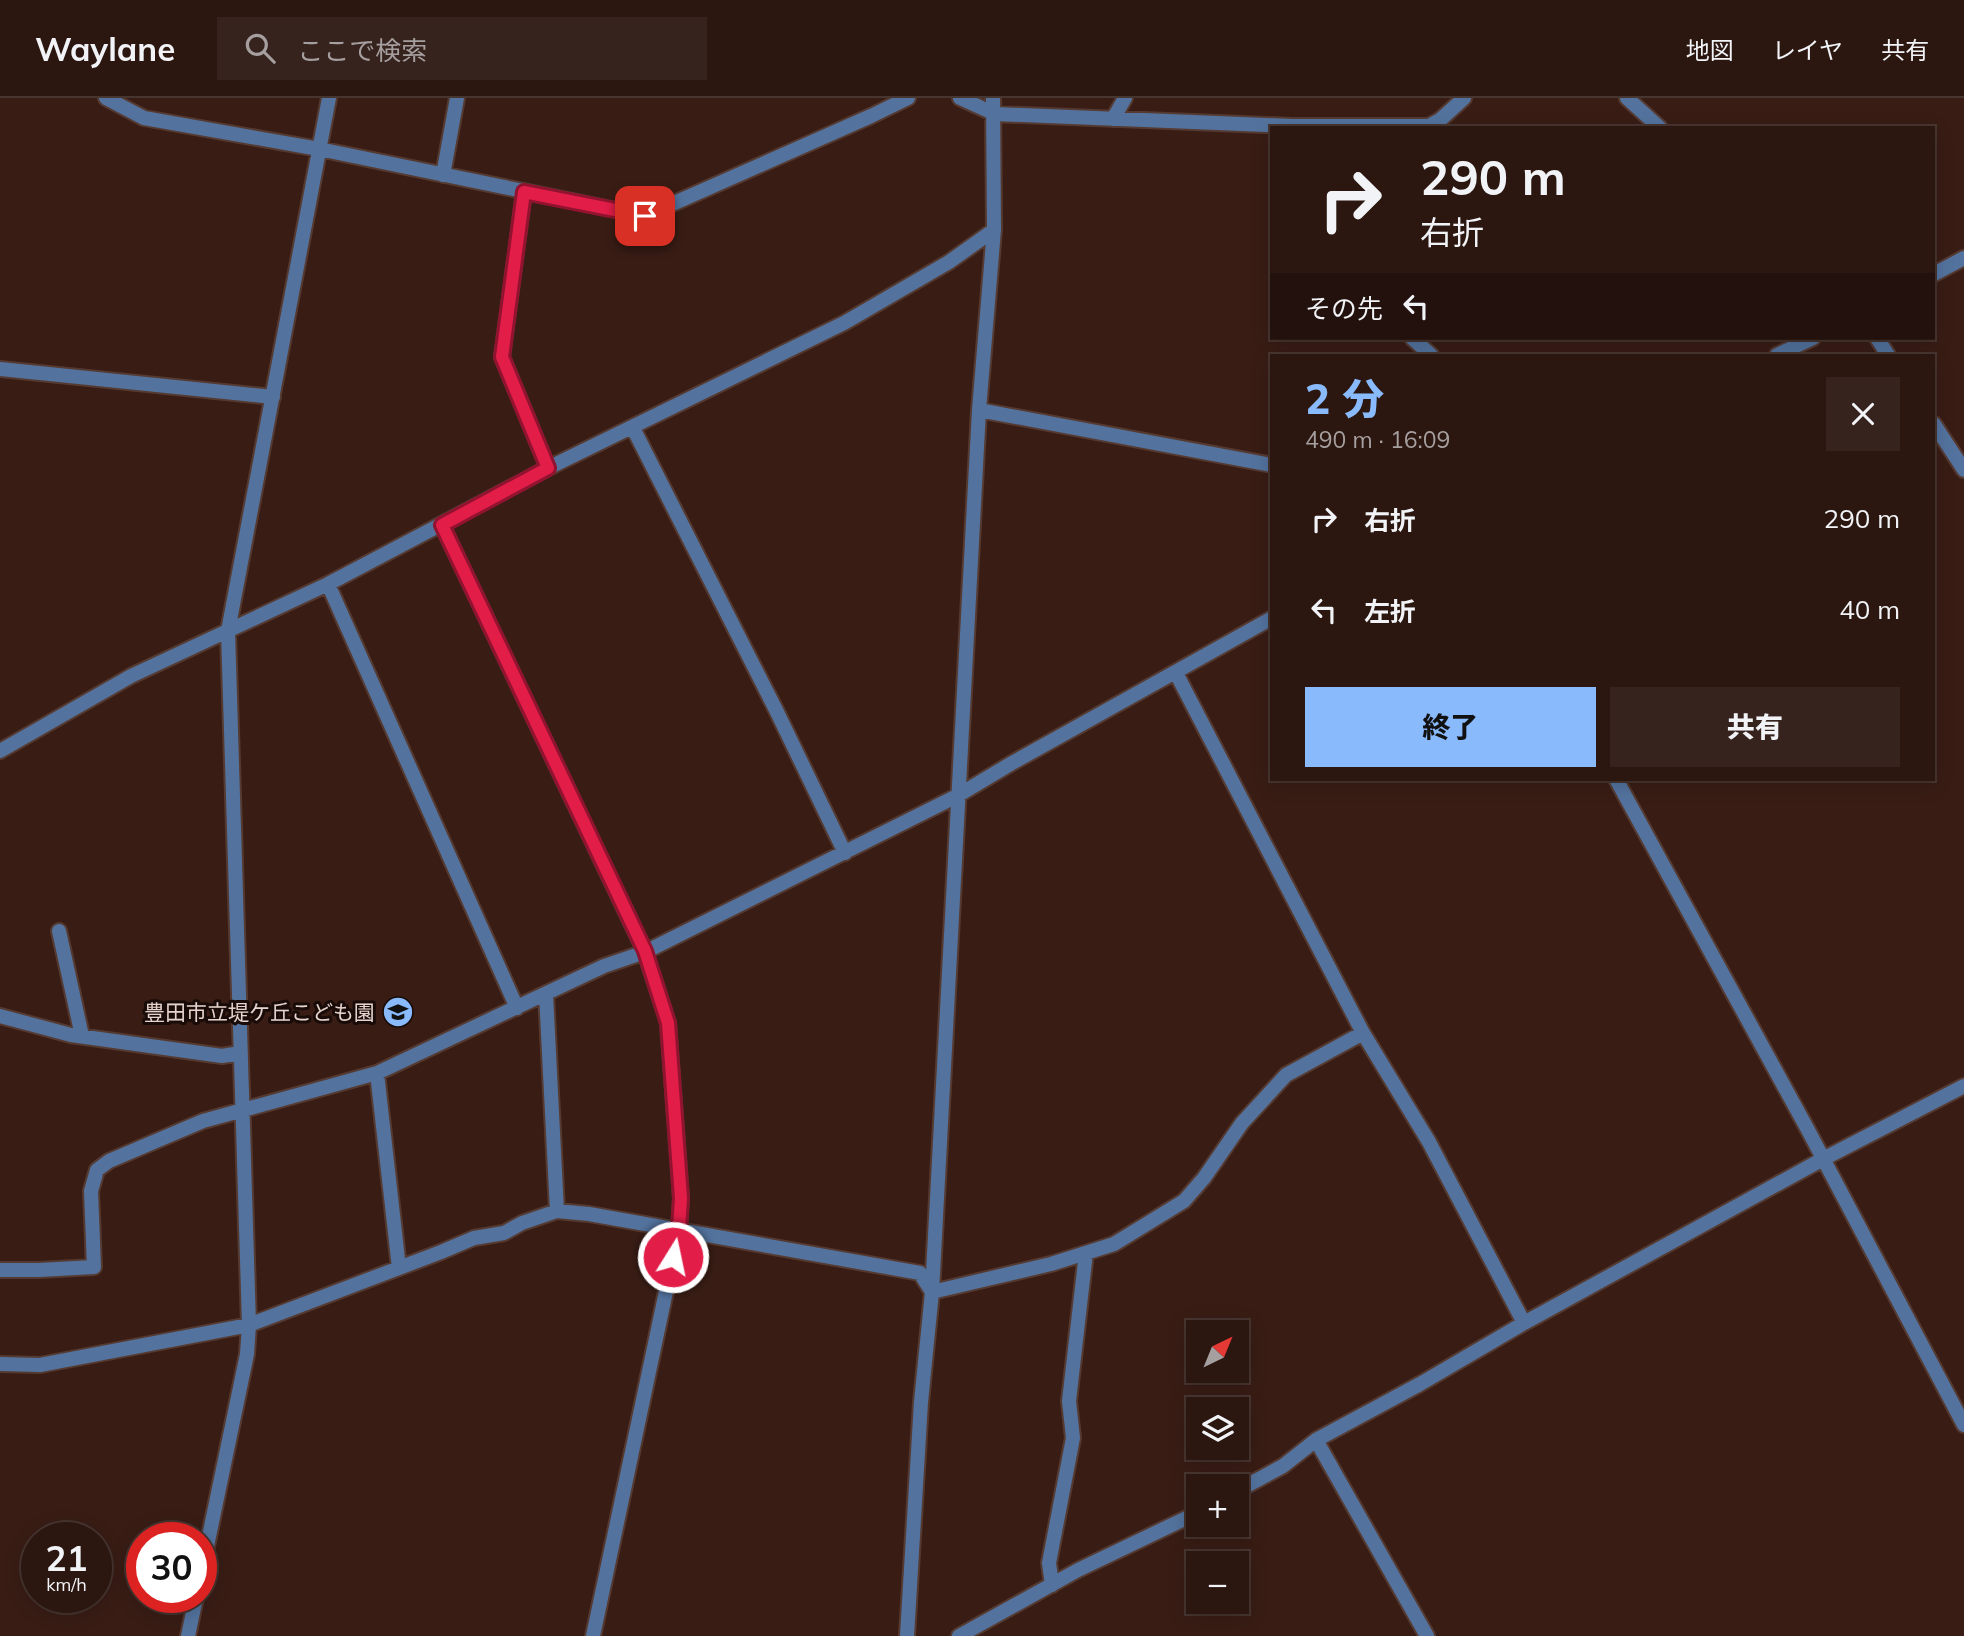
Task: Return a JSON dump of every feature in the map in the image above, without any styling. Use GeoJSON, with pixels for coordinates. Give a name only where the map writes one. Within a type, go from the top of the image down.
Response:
{"type":"FeatureCollection","features":[{"type":"Feature","properties":{"kind":"street"},"geometry":{"type":"LineString","coordinates":[[106,98],[144,118],[319,149],[645,216],[871,117],[908,98]]}},
{"type":"Feature","properties":{"kind":"street"},"geometry":{"type":"LineString","coordinates":[[212,1522],[247,1354],[249,1325],[228,631],[329,98]]}},
{"type":"Feature","properties":{"kind":"street"},"geometry":{"type":"LineString","coordinates":[[443,175],[457,98]]}},
{"type":"Feature","properties":{"kind":"street"},"geometry":{"type":"LineString","coordinates":[[960,98],[995,114],[1270,126]]}},
{"type":"Feature","properties":{"kind":"street"},"geometry":{"type":"LineString","coordinates":[[907,1636],[921,1402],[932,1292],[979,410],[994,230],[993,98]]}},
{"type":"Feature","properties":{"kind":"street"},"geometry":{"type":"LineString","coordinates":[[1112,119],[1125,98]]}},
{"type":"Feature","properties":{"kind":"street"},"geometry":{"type":"LineString","coordinates":[[1429,126],[1440,120],[1464,98]]}},
{"type":"Feature","properties":{"kind":"street"},"geometry":{"type":"LineString","coordinates":[[1628,98],[1658,126]]}},
{"type":"Feature","properties":{"kind":"street"},"geometry":{"type":"LineString","coordinates":[[524,192],[502,357],[548,468]]}},
{"type":"Feature","properties":{"kind":"street"},"geometry":{"type":"LineString","coordinates":[[0,751],[131,676],[328,584],[548,468],[844,323],[949,262],[994,230]]}},
{"type":"Feature","properties":{"kind":"street"},"geometry":{"type":"LineString","coordinates":[[1935,273],[1964,258]]}},
{"type":"Feature","properties":{"kind":"street"},"geometry":{"type":"LineString","coordinates":[[1414,340],[1430,354]]}},
{"type":"Feature","properties":{"kind":"street"},"geometry":{"type":"LineString","coordinates":[[1779,354],[1809,340]]}},
{"type":"Feature","properties":{"kind":"street"},"geometry":{"type":"LineString","coordinates":[[0,369],[273,397]]}},
{"type":"Feature","properties":{"kind":"street"},"geometry":{"type":"LineString","coordinates":[[979,410],[1270,465]]}},
{"type":"Feature","properties":{"kind":"street"},"geometry":{"type":"LineString","coordinates":[[1935,426],[1964,470]]}},
{"type":"Feature","properties":{"kind":"street"},"geometry":{"type":"LineString","coordinates":[[633,428],[845,853]]}},
{"type":"Feature","properties":{"kind":"street"},"geometry":{"type":"LineString","coordinates":[[442,525],[645,951],[668,1023],[681,1198],[679,1230],[593,1636]]}},
{"type":"Feature","properties":{"kind":"street"},"geometry":{"type":"LineString","coordinates":[[328,584],[517,1008]]}},
{"type":"Feature","properties":{"kind":"street"},"geometry":{"type":"LineString","coordinates":[[0,1270],[94,1267],[91,1191],[97,1170],[109,1161],[203,1121],[377,1073],[604,966],[645,951],[957,796],[1270,619]]}},
{"type":"Feature","properties":{"kind":"street"},"geometry":{"type":"LineString","coordinates":[[1176,673],[1363,1032],[1429,1142],[1524,1323]]}},
{"type":"Feature","properties":{"kind":"street"},"geometry":{"type":"LineString","coordinates":[[1617,781],[1964,1425]]}},
{"type":"Feature","properties":{"kind":"street"},"geometry":{"type":"LineString","coordinates":[[59,931],[82,1036]]}},
{"type":"Feature","properties":{"kind":"street"},"geometry":{"type":"LineString","coordinates":[[546,994],[557,1211]]}},
{"type":"Feature","properties":{"kind":"street"},"geometry":{"type":"LineString","coordinates":[[0,1016],[82,1036],[222,1056],[240,1053]]}},
{"type":"Feature","properties":{"kind":"street"},"geometry":{"type":"LineString","coordinates":[[932,1292],[1051,1264],[1114,1244],[1184,1201],[1204,1178],[1242,1123],[1286,1075],[1363,1032]]}},
{"type":"Feature","properties":{"kind":"street"},"geometry":{"type":"LineString","coordinates":[[377,1073],[399,1268]]}},
{"type":"Feature","properties":{"kind":"street"},"geometry":{"type":"LineString","coordinates":[[1249,1484],[1283,1466],[1316,1440],[1420,1384],[1524,1323],[1823,1159],[1964,1086]]}},
{"type":"Feature","properties":{"kind":"street"},"geometry":{"type":"LineString","coordinates":[[0,1364],[40,1365],[249,1325],[474,1238],[504,1233],[522,1223],[557,1211],[589,1214],[920,1273],[932,1292]]}},
{"type":"Feature","properties":{"kind":"street"},"geometry":{"type":"LineString","coordinates":[[1052,1585],[1049,1563],[1073,1438],[1069,1401],[1086,1253]]}},
{"type":"Feature","properties":{"kind":"street"},"geometry":{"type":"LineString","coordinates":[[1316,1440],[1427,1636]]}},
{"type":"Feature","properties":{"kind":"street"},"geometry":{"type":"LineString","coordinates":[[959,1636],[1078,1570],[1186,1518]]}},
{"type":"Feature","properties":{"kind":"street"},"geometry":{"type":"LineString","coordinates":[[188,1636],[193,1613]]}},
{"type":"Feature","properties":{"kind":"place","name":"豊田市立堤ケ丘こども園"},"geometry":{"type":"Point","coordinates":[398,1012]}},
{"type":"Feature","properties":{"kind":"route"},"geometry":{"type":"LineString","coordinates":[[645,216],[524,192],[502,357],[548,468],[442,525],[645,951],[668,1023],[681,1198],[679,1230],[673,1257]]}}]}
